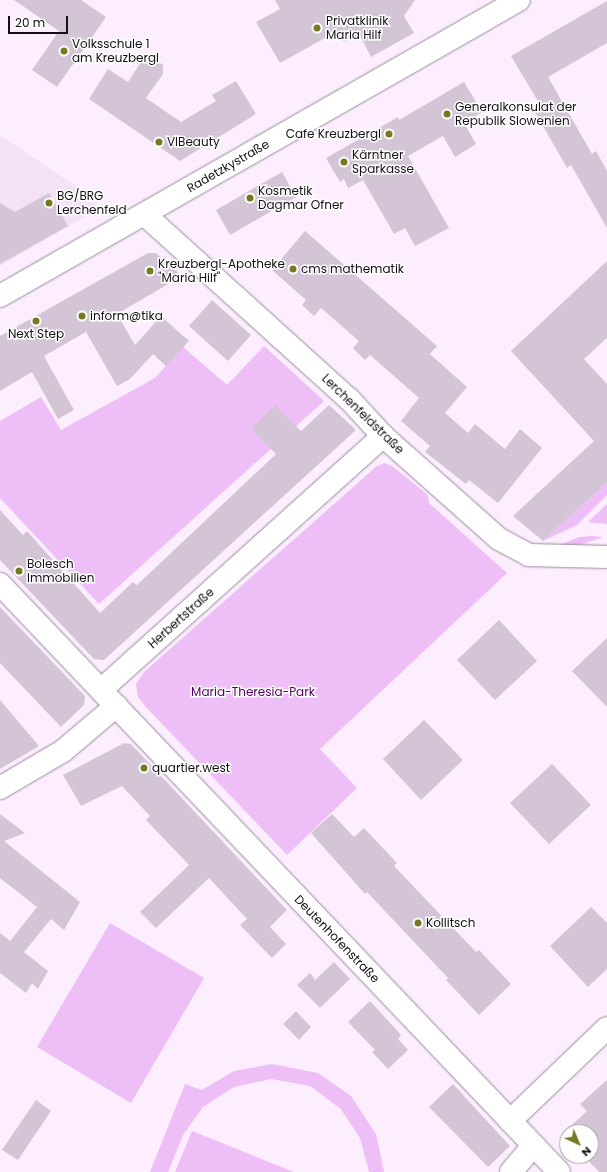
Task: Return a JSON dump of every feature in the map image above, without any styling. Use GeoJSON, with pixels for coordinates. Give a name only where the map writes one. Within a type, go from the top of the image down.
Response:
{"type":"FeatureCollection","features":[{"type":"Feature","properties":{"kind":"street","name":"Radetzkystraße"},"geometry":{"type":"LineString","coordinates":[[0,296],[519,0]]}},
{"type":"Feature","properties":{"kind":"street","name":"Lerchenfeldstraße"},"geometry":{"type":"LineString","coordinates":[[144,214],[349,399],[383,436],[510,546],[529,555],[607,557]]}},
{"type":"Feature","properties":{"kind":"street","name":"Herbertstraße"},"geometry":{"type":"LineString","coordinates":[[101,690],[383,436]]}},
{"type":"Feature","properties":{"kind":"street"},"geometry":{"type":"LineString","coordinates":[[0,584],[116,706],[63,751],[0,788]]}},
{"type":"Feature","properties":{"kind":"street","name":"Deutenhofenstraße"},"geometry":{"type":"LineString","coordinates":[[116,706],[559,1172]]}},
{"type":"Feature","properties":{"kind":"street"},"geometry":{"type":"LineString","coordinates":[[510,1121],[607,1028]]}},
{"type":"Feature","properties":{"kind":"street"},"geometry":{"type":"LineString","coordinates":[[510,1172],[534,1145]]}},
{"type":"Feature","properties":{"kind":"shaded area","name":"BG/BRG Lerchenfeld"},"geometry":{"type":"Polygon","coordinates":[[[0,135],[95,199],[100,208],[0,266],[0,135]]]}},
{"type":"Feature","properties":{"kind":"green space"},"geometry":{"type":"Polygon","coordinates":[[[264,346],[324,401],[99,604],[0,498],[0,421],[41,397],[61,430],[155,378],[183,347],[227,385],[264,346]]]}},
{"type":"Feature","properties":{"kind":"green space","name":"Maria-Theresia-Park"},"geometry":{"type":"Polygon","coordinates":[[[384,463],[392,466],[428,495],[429,503],[507,573],[320,749],[357,788],[287,855],[146,707],[138,697],[136,684],[144,672],[377,466],[384,463]]]}},
{"type":"Feature","properties":{"kind":"green space"},"geometry":{"type":"Polygon","coordinates":[[[607,482],[607,495],[577,525],[543,541],[607,482]]]}},
{"type":"Feature","properties":{"kind":"green space"},"geometry":{"type":"Polygon","coordinates":[[[607,504],[607,524],[588,522],[607,504]]]}},
{"type":"Feature","properties":{"kind":"green space"},"geometry":{"type":"Polygon","coordinates":[[[579,537],[603,537],[579,545],[560,545],[579,537]]]}},
{"type":"Feature","properties":{"kind":"green space"},"geometry":{"type":"Polygon","coordinates":[[[110,923],[204,978],[131,1103],[37,1047],[110,923]]]}},
{"type":"Feature","properties":{"kind":"green space"},"geometry":{"type":"Polygon","coordinates":[[[272,1064],[318,1073],[351,1096],[376,1134],[384,1172],[369,1172],[360,1138],[341,1109],[310,1086],[271,1079],[234,1087],[203,1107],[183,1135],[168,1172],[150,1172],[185,1084],[202,1090],[234,1071],[272,1064]]]}},
{"type":"Feature","properties":{"kind":"green space"},"geometry":{"type":"Polygon","coordinates":[[[192,1131],[294,1172],[175,1172],[192,1131]]]}},
{"type":"Feature","properties":{"kind":"building","name":"Volksschule 1 am Kreuzbergl"},"geometry":{"type":"Polygon","coordinates":[[[14,0],[81,0],[106,17],[57,87],[32,70],[59,31],[14,0]]]}},
{"type":"Feature","properties":{"kind":"building","name":"Privatklinik Maria Hilf"},"geometry":{"type":"Polygon","coordinates":[[[275,0],[415,0],[404,16],[414,33],[371,57],[360,36],[344,42],[334,33],[280,63],[256,22],[280,9],[275,0]]]}},
{"type":"Feature","properties":{"kind":"building"},"geometry":{"type":"Polygon","coordinates":[[[607,1],[607,43],[548,77],[592,154],[596,151],[607,171],[607,228],[571,165],[567,168],[535,112],[542,108],[511,56],[607,1]]]}},
{"type":"Feature","properties":{"kind":"building"},"geometry":{"type":"Polygon","coordinates":[[[146,54],[163,65],[163,74],[146,98],[181,122],[216,101],[212,95],[236,81],[256,114],[180,161],[89,99],[108,69],[128,82],[146,54]]]}},
{"type":"Feature","properties":{"kind":"building"},"geometry":{"type":"Polygon","coordinates":[[[464,82],[482,112],[464,123],[476,144],[455,157],[443,136],[408,156],[449,228],[415,246],[405,228],[394,234],[363,180],[348,188],[344,179],[340,182],[326,158],[398,117],[399,120],[464,82]]]}},
{"type":"Feature","properties":{"kind":"building"},"geometry":{"type":"Polygon","coordinates":[[[282,172],[296,197],[230,235],[216,210],[282,172]]]}},
{"type":"Feature","properties":{"kind":"building"},"geometry":{"type":"Polygon","coordinates":[[[49,193],[68,226],[0,264],[0,203],[15,212],[49,193]]]}},
{"type":"Feature","properties":{"kind":"building"},"geometry":{"type":"Polygon","coordinates":[[[305,231],[437,346],[430,354],[467,387],[445,413],[468,433],[475,424],[505,449],[520,429],[542,448],[498,503],[469,480],[466,484],[425,452],[430,446],[401,421],[419,398],[370,355],[365,360],[353,348],[359,341],[321,308],[314,316],[302,305],[306,300],[272,270],[305,231]]]}},
{"type":"Feature","properties":{"kind":"building"},"geometry":{"type":"Polygon","coordinates":[[[148,253],[156,253],[182,276],[117,314],[135,345],[161,316],[189,341],[166,366],[153,354],[130,379],[117,386],[86,332],[44,356],[74,410],[58,419],[32,372],[0,391],[0,336],[148,253]]]}},
{"type":"Feature","properties":{"kind":"building"},"geometry":{"type":"Polygon","coordinates":[[[607,261],[607,338],[584,359],[607,384],[607,482],[543,541],[513,516],[594,441],[511,351],[607,261]]]}},
{"type":"Feature","properties":{"kind":"building"},"geometry":{"type":"Polygon","coordinates":[[[212,300],[251,335],[228,361],[189,326],[212,300]]]}},
{"type":"Feature","properties":{"kind":"building"},"geometry":{"type":"Polygon","coordinates":[[[275,405],[301,431],[329,405],[356,430],[104,660],[94,659],[0,560],[0,510],[23,535],[27,531],[100,613],[133,582],[137,585],[276,454],[251,429],[275,405]]]}},
{"type":"Feature","properties":{"kind":"building"},"geometry":{"type":"Polygon","coordinates":[[[0,607],[85,696],[84,705],[61,727],[0,663],[0,607]]]}},
{"type":"Feature","properties":{"kind":"building"},"geometry":{"type":"Polygon","coordinates":[[[499,620],[537,661],[495,700],[457,660],[499,620]]]}},
{"type":"Feature","properties":{"kind":"building"},"geometry":{"type":"Polygon","coordinates":[[[607,638],[607,707],[572,671],[607,638]]]}},
{"type":"Feature","properties":{"kind":"building"},"geometry":{"type":"Polygon","coordinates":[[[0,700],[39,746],[0,769],[0,700]]]}},
{"type":"Feature","properties":{"kind":"building"},"geometry":{"type":"Polygon","coordinates":[[[424,720],[463,760],[421,800],[383,759],[424,720]]]}},
{"type":"Feature","properties":{"kind":"building"},"geometry":{"type":"Polygon","coordinates":[[[124,743],[131,744],[287,910],[270,927],[286,944],[272,958],[240,925],[247,919],[209,878],[156,928],[140,912],[189,865],[146,820],[150,816],[122,786],[81,806],[63,775],[124,743]]]}},
{"type":"Feature","properties":{"kind":"building"},"geometry":{"type":"Polygon","coordinates":[[[552,764],[591,805],[549,844],[510,803],[552,764]]]}},
{"type":"Feature","properties":{"kind":"building"},"geometry":{"type":"Polygon","coordinates":[[[0,814],[25,833],[4,841],[80,902],[64,930],[51,919],[24,952],[48,971],[38,989],[32,983],[26,993],[0,973],[0,933],[10,941],[37,907],[0,878],[0,814]]]}},
{"type":"Feature","properties":{"kind":"building"},"geometry":{"type":"Polygon","coordinates":[[[332,814],[354,837],[364,828],[397,863],[394,866],[476,952],[479,950],[511,984],[479,1015],[446,980],[448,978],[367,892],[365,894],[311,833],[332,814]]]}},
{"type":"Feature","properties":{"kind":"building"},"geometry":{"type":"Polygon","coordinates":[[[591,907],[607,923],[607,969],[588,987],[550,946],[591,907]]]}},
{"type":"Feature","properties":{"kind":"building"},"geometry":{"type":"Polygon","coordinates":[[[334,962],[350,979],[320,1008],[297,985],[310,973],[315,980],[334,962]]]}},
{"type":"Feature","properties":{"kind":"building"},"geometry":{"type":"Polygon","coordinates":[[[370,1001],[401,1035],[398,1039],[408,1050],[388,1069],[372,1052],[375,1050],[348,1022],[370,1001]]]}},
{"type":"Feature","properties":{"kind":"building"},"geometry":{"type":"Polygon","coordinates":[[[296,1011],[311,1027],[299,1040],[283,1024],[296,1011]]]}},
{"type":"Feature","properties":{"kind":"building"},"geometry":{"type":"Polygon","coordinates":[[[607,1080],[607,1172],[599,1172],[592,1164],[599,1164],[599,1124],[573,1124],[587,1111],[580,1104],[607,1080]]]}},
{"type":"Feature","properties":{"kind":"building"},"geometry":{"type":"Polygon","coordinates":[[[453,1084],[510,1146],[488,1167],[429,1107],[453,1084]]]}},
{"type":"Feature","properties":{"kind":"building"},"geometry":{"type":"Polygon","coordinates":[[[36,1100],[51,1111],[18,1160],[2,1150],[36,1100]]]}},
{"type":"Feature","properties":{"kind":"place","name":"Privatklinik Maria Hilf"},"geometry":{"type":"Point","coordinates":[317,28]}},
{"type":"Feature","properties":{"kind":"place","name":"Volksschule 1 am Kreuzbergl"},"geometry":{"type":"Point","coordinates":[64,51]}},
{"type":"Feature","properties":{"kind":"place","name":"Generalkonsulat der Republik Slowenien"},"geometry":{"type":"Point","coordinates":[447,114]}},
{"type":"Feature","properties":{"kind":"place","name":"Cafe Kreuzbergl"},"geometry":{"type":"Point","coordinates":[389,134]}},
{"type":"Feature","properties":{"kind":"place","name":"VIBeauty"},"geometry":{"type":"Point","coordinates":[159,142]}},
{"type":"Feature","properties":{"kind":"place","name":"Kärntner Sparkasse"},"geometry":{"type":"Point","coordinates":[344,162]}},
{"type":"Feature","properties":{"kind":"place","name":"Kosmetik Dagmar Ofner"},"geometry":{"type":"Point","coordinates":[250,198]}},
{"type":"Feature","properties":{"kind":"place","name":"BG/BRG Lerchenfeld"},"geometry":{"type":"Point","coordinates":[49,203]}},
{"type":"Feature","properties":{"kind":"place","name":"cms mathematik"},"geometry":{"type":"Point","coordinates":[293,269]}},
{"type":"Feature","properties":{"kind":"place","name":"Kreuzbergl-Apotheke \"Maria Hilf\""},"geometry":{"type":"Point","coordinates":[150,271]}},
{"type":"Feature","properties":{"kind":"place","name":"inform@tika"},"geometry":{"type":"Point","coordinates":[82,316]}},
{"type":"Feature","properties":{"kind":"place","name":"Next Step"},"geometry":{"type":"Point","coordinates":[36,321]}},
{"type":"Feature","properties":{"kind":"place","name":"Bolesch Immobilien"},"geometry":{"type":"Point","coordinates":[19,571]}},
{"type":"Feature","properties":{"kind":"place","name":"quartier.west"},"geometry":{"type":"Point","coordinates":[144,768]}},
{"type":"Feature","properties":{"kind":"place","name":"Kollitsch"},"geometry":{"type":"Point","coordinates":[418,923]}}]}
